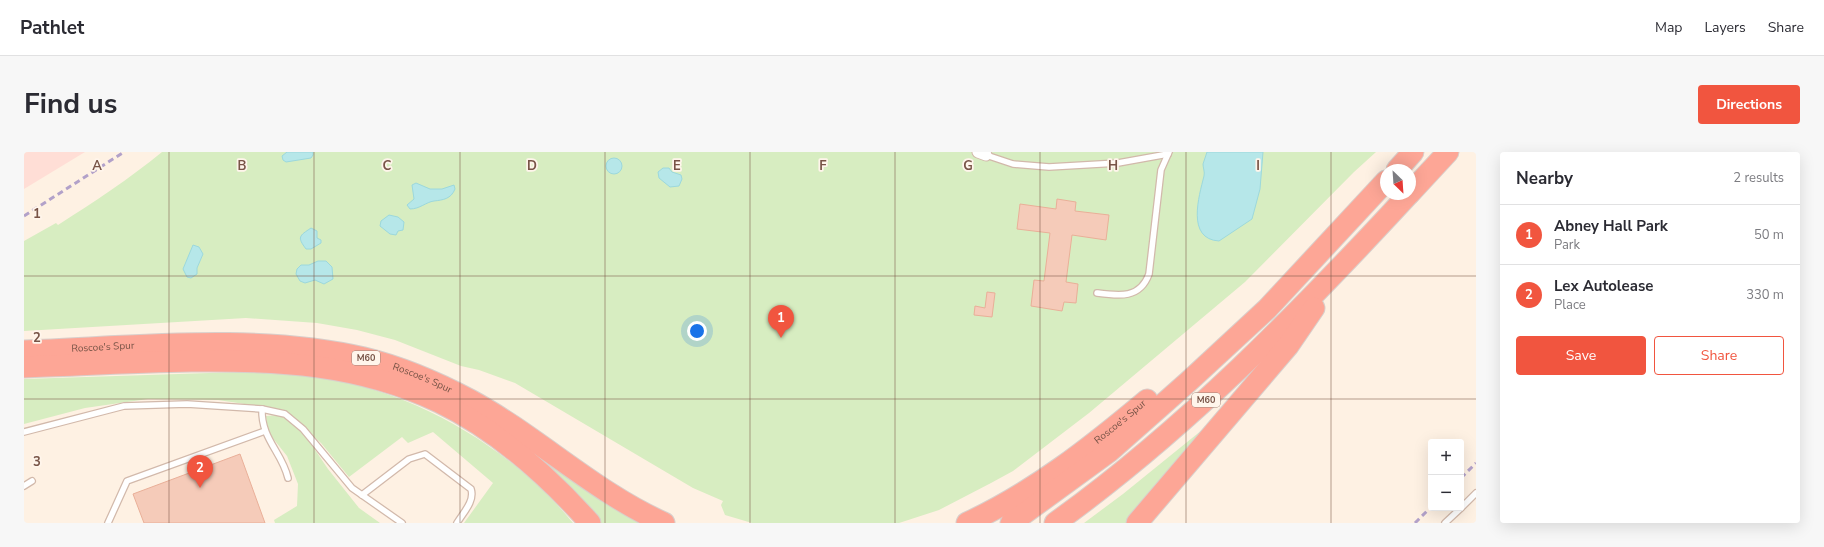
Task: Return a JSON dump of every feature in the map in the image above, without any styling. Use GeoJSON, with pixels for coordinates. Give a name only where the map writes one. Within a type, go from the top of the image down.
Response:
{"type":"FeatureCollection","features":[{"type":"Feature","properties":{"kind":"highway"},"geometry":{"type":"LineString","coordinates":[[1403,164],[1414,152]]}},
{"type":"Feature","properties":{"kind":"highway","name":"M60"},"geometry":{"type":"LineString","coordinates":[[1416,187],[1448,152]]}},
{"type":"Feature","properties":{"kind":"highway","name":"M60"},"geometry":{"type":"LineString","coordinates":[[1011,523],[1110,451],[1267,309],[1380,187]]}},
{"type":"Feature","properties":{"kind":"highway","name":"M60"},"geometry":{"type":"LineString","coordinates":[[1055,523],[1183,421],[1241,368],[1345,263],[1404,200]]}},
{"type":"Feature","properties":{"kind":"highway","name":"M60"},"geometry":{"type":"LineString","coordinates":[[1137,523],[1288,346],[1345,263]]}},
{"type":"Feature","properties":{"kind":"highway","name":"Roscoe's Spur"},"geometry":{"type":"LineString","coordinates":[[967,523],[1007,503],[1088,448],[1176,376],[1267,309]]}},
{"type":"Feature","properties":{"kind":"highway","name":"Roscoe's Spur"},"geometry":{"type":"LineString","coordinates":[[24,351],[216,344],[270,345],[318,350],[365,358],[397,367],[433,381],[471,400],[510,424],[604,490],[664,523]]}},
{"type":"Feature","properties":{"kind":"highway","name":"Roscoe's Spur"},"geometry":{"type":"LineString","coordinates":[[24,367],[163,362],[276,362],[338,369],[383,381],[439,402],[486,429],[533,466],[590,523]]}},
{"type":"Feature","properties":{"kind":"lane"},"geometry":{"type":"LineString","coordinates":[[982,153],[1013,164],[1049,167],[1118,163],[1168,153]]}},
{"type":"Feature","properties":{"kind":"lane"},"geometry":{"type":"LineString","coordinates":[[1097,293],[1119,296],[1128,294],[1142,287],[1146,280],[1161,170],[1168,153]]}},
{"type":"Feature","properties":{"kind":"lane"},"geometry":{"type":"LineString","coordinates":[[24,432],[124,406],[187,404],[262,410],[285,414],[303,429],[352,488],[402,523]]}},
{"type":"Feature","properties":{"kind":"lane"},"geometry":{"type":"LineString","coordinates":[[262,410],[261,422],[275,452],[284,464],[288,478]]}},
{"type":"Feature","properties":{"kind":"lane"},"geometry":{"type":"LineString","coordinates":[[108,523],[127,481],[265,431]]}},
{"type":"Feature","properties":{"kind":"lane"},"geometry":{"type":"LineString","coordinates":[[362,495],[409,459],[425,454],[471,489],[473,494],[472,500],[457,523]]}},
{"type":"Feature","properties":{"kind":"lane"},"geometry":{"type":"LineString","coordinates":[[24,486],[32,481]]}},
{"type":"Feature","properties":{"kind":"lane"},"geometry":{"type":"LineString","coordinates":[[1464,505],[1476,493]]}},
{"type":"Feature","properties":{"kind":"lane"},"geometry":{"type":"LineString","coordinates":[[1445,523],[1458,511]]}},
{"type":"Feature","properties":{"kind":"shaded area"},"geometry":{"type":"Polygon","coordinates":[[[24,152],[85,152],[24,189],[24,152]]]}},
{"type":"Feature","properties":{"kind":"green space"},"geometry":{"type":"Polygon","coordinates":[[[162,152],[1376,152],[1354,172],[1245,282],[1089,413],[1013,471],[939,510],[899,523],[752,523],[725,515],[721,505],[723,501],[693,488],[515,383],[479,370],[461,366],[395,340],[357,330],[317,323],[246,318],[24,331],[24,241],[56,223],[58,225],[124,181],[162,152]]]}},
{"type":"Feature","properties":{"kind":"green space"},"geometry":{"type":"Polygon","coordinates":[[[240,372],[306,376],[351,384],[388,394],[423,409],[458,426],[521,470],[573,523],[464,523],[493,483],[433,432],[408,443],[402,437],[349,477],[321,443],[284,410],[218,400],[148,399],[85,408],[24,424],[24,379],[240,372]]]}},
{"type":"Feature","properties":{"kind":"green space"},"geometry":{"type":"Polygon","coordinates":[[[279,415],[288,420],[305,435],[328,469],[359,508],[380,523],[275,523],[274,520],[297,506],[298,484],[287,456],[268,432],[266,416],[279,415]]]}},
{"type":"Feature","properties":{"kind":"green space"},"geometry":{"type":"Polygon","coordinates":[[[1202,430],[1128,523],[1084,523],[1123,494],[1202,430]]]}},
{"type":"Feature","properties":{"kind":"green space"},"geometry":{"type":"Polygon","coordinates":[[[532,448],[651,523],[601,523],[528,453],[532,448]]]}},
{"type":"Feature","properties":{"kind":"water"},"geometry":{"type":"Polygon","coordinates":[[[287,152],[313,152],[313,155],[311,158],[286,162],[283,160],[282,156],[287,152]]]}},
{"type":"Feature","properties":{"kind":"water"},"geometry":{"type":"Polygon","coordinates":[[[1207,152],[1263,152],[1260,189],[1252,219],[1219,241],[1209,238],[1202,233],[1198,225],[1198,205],[1204,174],[1203,164],[1207,152]]]}},
{"type":"Feature","properties":{"kind":"water"},"geometry":{"type":"Polygon","coordinates":[[[614,158],[620,160],[622,166],[620,172],[614,174],[608,172],[606,166],[608,160],[614,158]]]}},
{"type":"Feature","properties":{"kind":"water"},"geometry":{"type":"Polygon","coordinates":[[[663,168],[669,168],[672,172],[681,175],[682,179],[679,186],[670,187],[659,178],[658,172],[663,168]]]}},
{"type":"Feature","properties":{"kind":"water"},"geometry":{"type":"Polygon","coordinates":[[[416,183],[430,189],[442,189],[454,185],[455,189],[451,195],[446,198],[410,209],[407,205],[414,199],[412,185],[416,183]]]}},
{"type":"Feature","properties":{"kind":"water"},"geometry":{"type":"Polygon","coordinates":[[[389,215],[398,217],[404,222],[403,230],[398,231],[396,235],[390,234],[380,226],[381,221],[389,215]]]}},
{"type":"Feature","properties":{"kind":"water"},"geometry":{"type":"Polygon","coordinates":[[[311,228],[317,231],[317,238],[321,240],[321,243],[311,249],[306,249],[300,239],[304,233],[311,228]]]}},
{"type":"Feature","properties":{"kind":"water"},"geometry":{"type":"Polygon","coordinates":[[[193,245],[199,247],[203,254],[197,268],[197,274],[191,278],[187,277],[183,269],[193,245]]]}},
{"type":"Feature","properties":{"kind":"water"},"geometry":{"type":"Polygon","coordinates":[[[318,261],[326,261],[332,267],[333,279],[324,284],[315,280],[305,283],[300,281],[296,274],[297,269],[301,265],[309,265],[318,261]]]}},
{"type":"Feature","properties":{"kind":"building"},"geometry":{"type":"Polygon","coordinates":[[[1057,199],[1076,202],[1075,211],[1109,215],[1106,240],[1072,235],[1066,282],[1078,284],[1076,303],[1064,302],[1062,311],[1031,306],[1034,280],[1044,281],[1050,233],[1017,229],[1020,204],[1056,209],[1057,199]]]}},
{"type":"Feature","properties":{"kind":"building"},"geometry":{"type":"Polygon","coordinates":[[[987,292],[995,293],[992,317],[974,315],[975,306],[985,308],[987,292]]]}},
{"type":"Feature","properties":{"kind":"building"},"geometry":{"type":"Polygon","coordinates":[[[240,454],[265,523],[144,523],[133,494],[240,454]]]}},
{"type":"Feature","properties":{"kind":"railway"},"geometry":{"type":"LineString","coordinates":[[24,216],[124,152]]}},
{"type":"Feature","properties":{"kind":"railway"},"geometry":{"type":"LineString","coordinates":[[1464,475],[1476,463]]}},
{"type":"Feature","properties":{"kind":"railway"},"geometry":{"type":"LineString","coordinates":[[1415,523],[1428,510]]}},
{"type":"Feature","properties":{"kind":"place","name":"Abney Hall Park"},"geometry":{"type":"Point","coordinates":[781,338]}},
{"type":"Feature","properties":{"kind":"place","name":"Lex Autolease"},"geometry":{"type":"Point","coordinates":[200,488]}}]}
